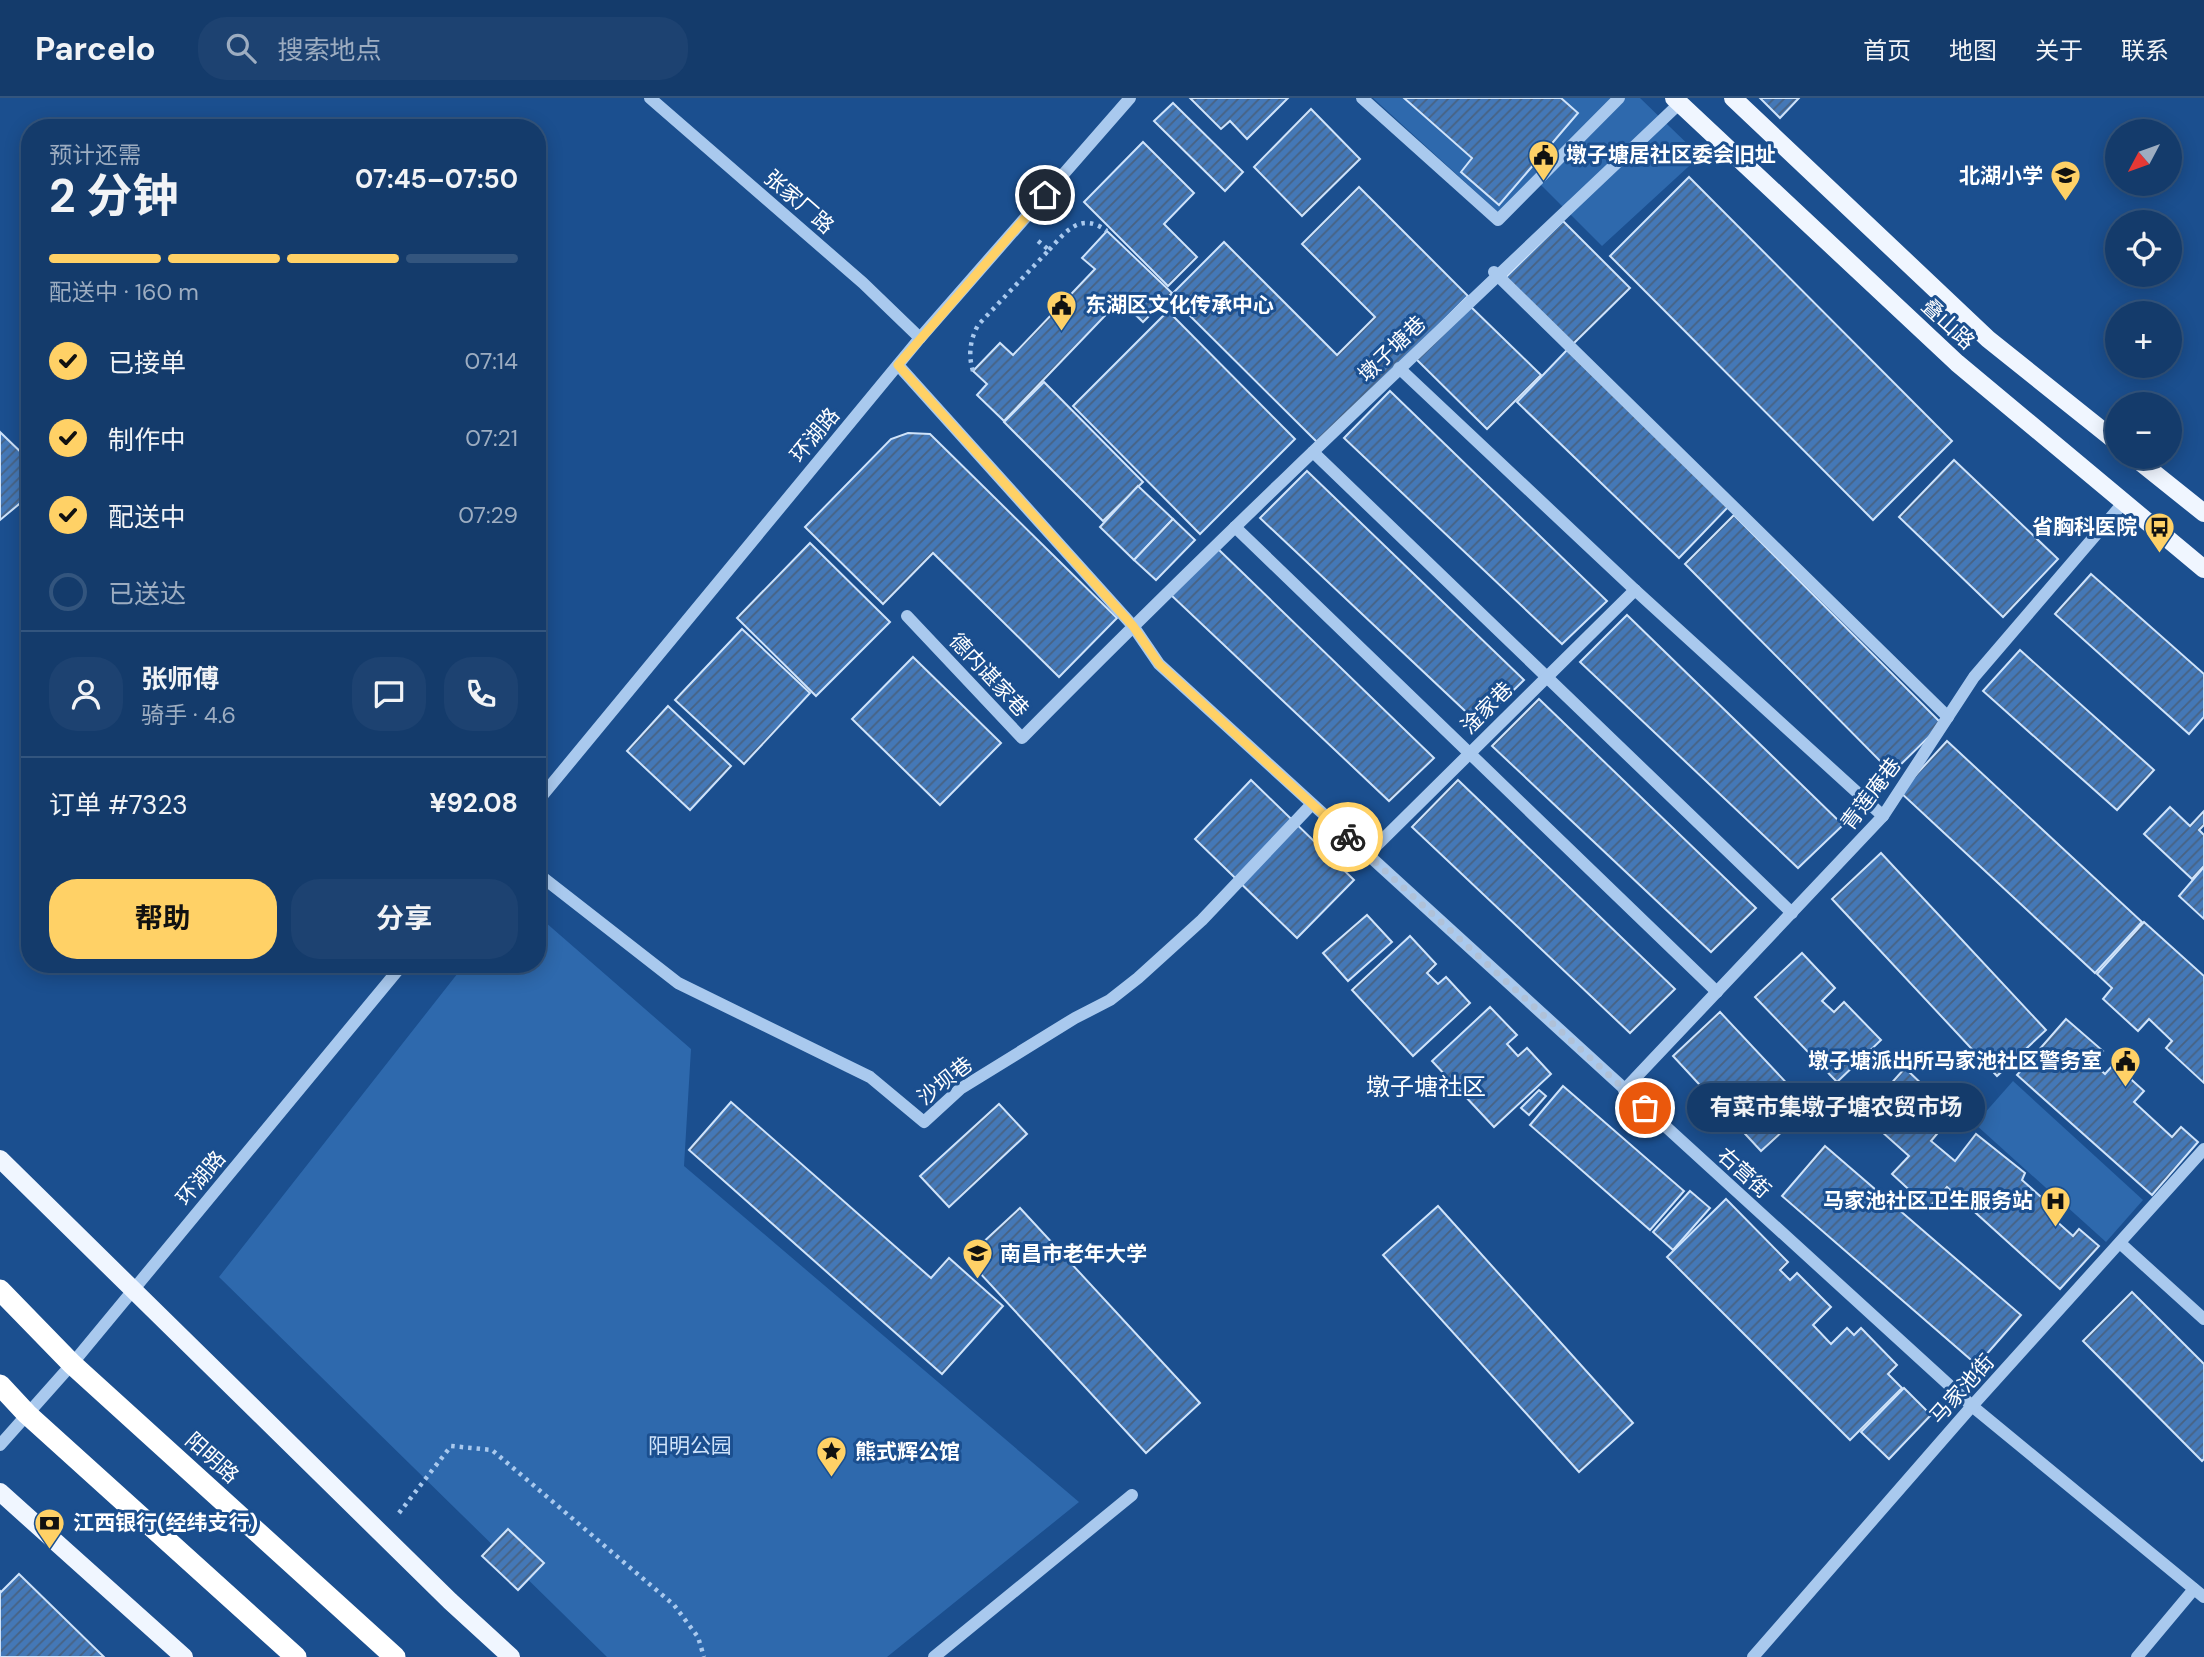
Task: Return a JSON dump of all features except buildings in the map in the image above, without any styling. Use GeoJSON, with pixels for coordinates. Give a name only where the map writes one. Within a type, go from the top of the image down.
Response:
{"type":"FeatureCollection","features":[{"type":"Feature","properties":{"kind":"highway","name":"阳明路"},"geometry":{"type":"LineString","coordinates":[[0,1290],[72,1364],[395,1657]]}},
{"type":"Feature","properties":{"kind":"highway"},"geometry":{"type":"LineString","coordinates":[[0,1385],[27,1414],[296,1657]]}},
{"type":"Feature","properties":{"kind":"main road","name":"叠山路"},"geometry":{"type":"LineString","coordinates":[[1733,98],[1989,339],[2105,433]]}},
{"type":"Feature","properties":{"kind":"main road","name":"叠山路"},"geometry":{"type":"LineString","coordinates":[[1677,101],[1957,363],[2204,569]]}},
{"type":"Feature","properties":{"kind":"main road"},"geometry":{"type":"LineString","coordinates":[[2149,469],[2204,513]]}},
{"type":"Feature","properties":{"kind":"main road"},"geometry":{"type":"LineString","coordinates":[[0,1160],[511,1657]]}},
{"type":"Feature","properties":{"kind":"main road"},"geometry":{"type":"LineString","coordinates":[[0,1492],[184,1657]]}},
{"type":"Feature","properties":{"kind":"street","name":"张家厂路"},"geometry":{"type":"LineString","coordinates":[[650,98],[863,283],[920,338]]}},
{"type":"Feature","properties":{"kind":"street","name":"环湖路"},"geometry":{"type":"LineString","coordinates":[[546,791],[920,338],[1130,98]]}},
{"type":"Feature","properties":{"kind":"street"},"geometry":{"type":"LineString","coordinates":[[1362,98],[1498,220],[1619,98]]}},
{"type":"Feature","properties":{"kind":"street","name":"墩子塘巷"},"geometry":{"type":"LineString","coordinates":[[1133,626],[1677,101]]}},
{"type":"Feature","properties":{"kind":"street"},"geometry":{"type":"LineString","coordinates":[[1496,274],[1948,717]]}},
{"type":"Feature","properties":{"kind":"street","name":"右营街"},"geometry":{"type":"LineString","coordinates":[[898,365],[1133,626],[1159,664],[1972,1406],[2199,1593]]}},
{"type":"Feature","properties":{"kind":"street"},"geometry":{"type":"LineString","coordinates":[[1399,368],[1635,590],[1883,816]]}},
{"type":"Feature","properties":{"kind":"street"},"geometry":{"type":"LineString","coordinates":[[1313,452],[1792,913]]}},
{"type":"Feature","properties":{"kind":"street","name":"青莲庵巷"},"geometry":{"type":"LineString","coordinates":[[1624,1090],[1883,816],[1975,677],[2124,502]]}},
{"type":"Feature","properties":{"kind":"street"},"geometry":{"type":"LineString","coordinates":[[1234,527],[1717,992]]}},
{"type":"Feature","properties":{"kind":"street","name":"淦家巷"},"geometry":{"type":"LineString","coordinates":[[1367,855],[1635,590]]}},
{"type":"Feature","properties":{"kind":"street","name":"德内谌家巷"},"geometry":{"type":"LineString","coordinates":[[907,616],[1022,738],[1133,626]]}},
{"type":"Feature","properties":{"kind":"street","name":"沙坝巷"},"geometry":{"type":"LineString","coordinates":[[546,880],[678,983],[870,1077],[924,1122],[960,1090],[1075,1018],[1110,1000],[1138,978],[1202,920],[1312,804]]}},
{"type":"Feature","properties":{"kind":"street","name":"环湖路"},"geometry":{"type":"LineString","coordinates":[[0,1445],[72,1364],[396,973]]}},
{"type":"Feature","properties":{"kind":"street","name":"马家池街"},"geometry":{"type":"LineString","coordinates":[[1753,1657],[1972,1406],[2204,1149]]}},
{"type":"Feature","properties":{"kind":"street"},"geometry":{"type":"LineString","coordinates":[[2120,1242],[2204,1319]]}},
{"type":"Feature","properties":{"kind":"street"},"geometry":{"type":"LineString","coordinates":[[934,1657],[1132,1494]]}},
{"type":"Feature","properties":{"kind":"street"},"geometry":{"type":"LineString","coordinates":[[2137,1657],[2199,1593]]}},
{"type":"Feature","properties":{"kind":"path"},"geometry":{"type":"LineString","coordinates":[[973,371],[970,351],[978,325],[1066,232],[1082,223],[1091,222],[1107,231]]}},
{"type":"Feature","properties":{"kind":"path"},"geometry":{"type":"LineString","coordinates":[[1035,238],[1049,250]]}},
{"type":"Feature","properties":{"kind":"path"},"geometry":{"type":"LineString","coordinates":[[383,1534],[451,1446],[492,1450],[674,1605],[698,1637],[704,1657]]}},
{"type":"Feature","properties":{"kind":"green space"},"geometry":{"type":"Polygon","coordinates":[[[1373,98],[1640,98],[1700,156],[1602,246],[1533,177],[1499,213],[1373,98]]]}},
{"type":"Feature","properties":{"kind":"green space","name":"阳明公园"},"geometry":{"type":"Polygon","coordinates":[[[546,923],[691,1049],[684,1166],[1079,1502],[887,1657],[607,1657],[219,1277],[458,973],[546,973],[546,923]]]}},
{"type":"Feature","properties":{"kind":"green space"},"geometry":{"type":"Polygon","coordinates":[[[2013,1081],[2143,1200],[2106,1242],[1975,1124],[2013,1081]]]}},
{"type":"Feature","properties":{"kind":"way so far"},"geometry":{"type":"LineString","coordinates":[[1348,837],[1645,1108]]}},
{"type":"Feature","properties":{"kind":"place","name":"墩子塘居社区委会旧址"},"geometry":{"type":"Point","coordinates":[1543,182]}},
{"type":"Feature","properties":{"kind":"place","name":"北湖小学"},"geometry":{"type":"Point","coordinates":[2066,203]}},
{"type":"Feature","properties":{"kind":"place","name":"东湖区文化传承中心"},"geometry":{"type":"Point","coordinates":[1062,332]}},
{"type":"Feature","properties":{"kind":"place","name":"省胸科医院"},"geometry":{"type":"Point","coordinates":[2160,554]}},
{"type":"Feature","properties":{"kind":"place","name":"墩子塘派出所马家池社区警务室"},"geometry":{"type":"Point","coordinates":[2125,1088]}},
{"type":"Feature","properties":{"kind":"place","name":"有菜市集墩子塘农贸市场"},"geometry":{"type":"Point","coordinates":[1645,1108]}},
{"type":"Feature","properties":{"kind":"place","name":"马家池社区卫生服务站"},"geometry":{"type":"Point","coordinates":[2056,1228]}},
{"type":"Feature","properties":{"kind":"place","name":"南昌市老年大学"},"geometry":{"type":"Point","coordinates":[977,1281]}},
{"type":"Feature","properties":{"kind":"place","name":"熊式辉公馆"},"geometry":{"type":"Point","coordinates":[832,1479]}},
{"type":"Feature","properties":{"kind":"place","name":"江西银行(经纬支行)"},"geometry":{"type":"Point","coordinates":[50,1550]}},
{"type":"Feature","properties":{"kind":"district","name":"墩子塘社区"},"geometry":{"type":"Point","coordinates":[1426,1087]}},
{"type":"Feature","properties":{"kind":"route"},"geometry":{"type":"LineString","coordinates":[[1045,195],[898,365],[1133,626],[1159,664],[1348,837]]}}]}
